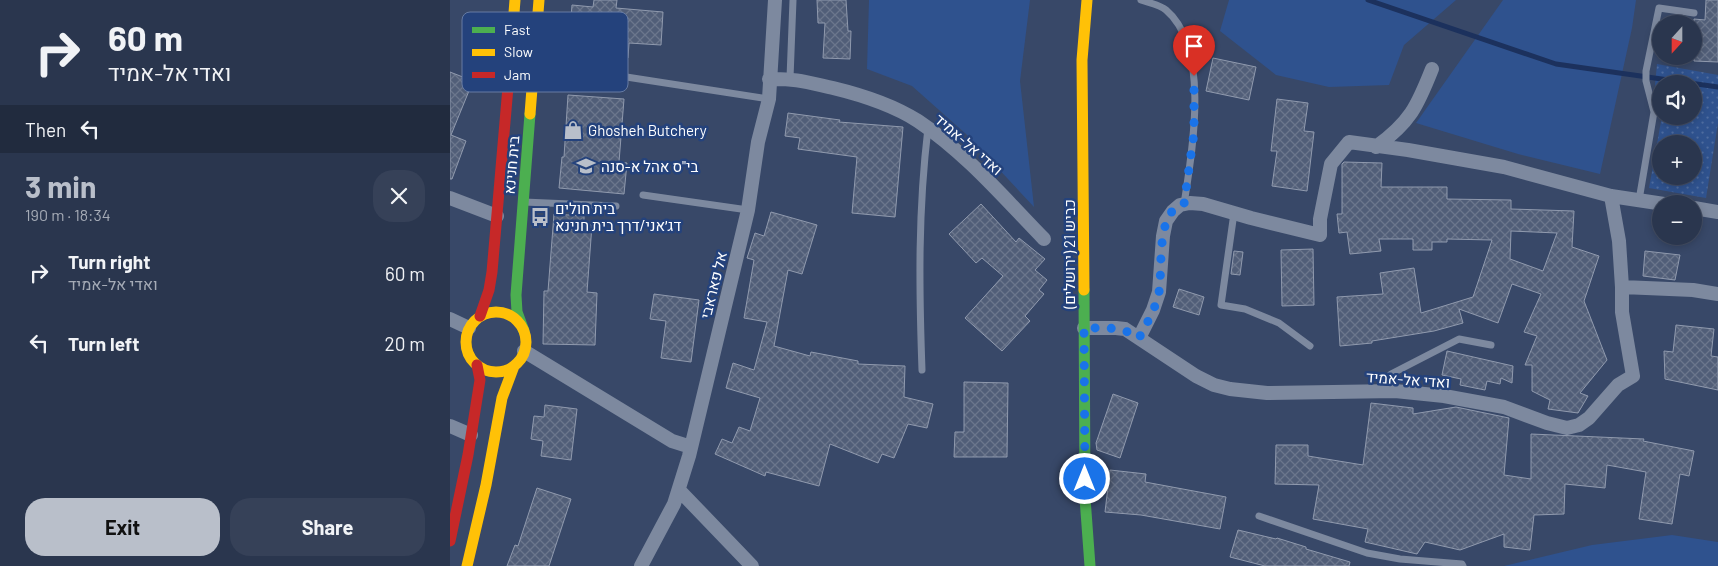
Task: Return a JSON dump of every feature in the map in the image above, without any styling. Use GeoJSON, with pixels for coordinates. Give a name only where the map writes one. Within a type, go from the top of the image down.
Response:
{"type":"FeatureCollection","features":[{"type":"Feature","properties":{"kind":"street","name":"אל פאראבי"},"geometry":{"type":"LineString","coordinates":[[641,566],[674,504],[679,490],[748,210],[758,142],[768,99],[775,0]]}},
{"type":"Feature","properties":{"kind":"street","name":"כביש 21 (ירושלים)"},"geometry":{"type":"LineString","coordinates":[[1087,0],[1082,60],[1085,509],[1090,566]]}},
{"type":"Feature","properties":{"kind":"street"},"geometry":{"type":"LineString","coordinates":[[1376,147],[1393,134],[1411,115],[1432,69]]}},
{"type":"Feature","properties":{"kind":"street","name":"ואדי אל-אמיד"},"geometry":{"type":"LineString","coordinates":[[769,79],[790,78],[858,94],[918,121],[954,148],[1044,239]]}},
{"type":"Feature","properties":{"kind":"street","name":"בית חנינא"},"geometry":{"type":"LineString","coordinates":[[480,316],[489,290],[507,92]]}},
{"type":"Feature","properties":{"kind":"street","name":"בית חנינא"},"geometry":{"type":"LineString","coordinates":[[524,331],[517,312],[516,295],[532,92]]}},
{"type":"Feature","properties":{"kind":"street"},"geometry":{"type":"LineString","coordinates":[[1139,338],[1153,310],[1159,292],[1163,236],[1166,221],[1173,210],[1184,204],[1203,204],[1320,234],[1320,219],[1331,164],[1349,142],[1504,167],[1611,196],[1652,202]]}},
{"type":"Feature","properties":{"kind":"street"},"geometry":{"type":"LineString","coordinates":[[1611,196],[1619,241],[1622,287],[1693,290],[1718,294]]}},
{"type":"Feature","properties":{"kind":"street"},"geometry":{"type":"LineString","coordinates":[[450,198],[497,216]]}},
{"type":"Feature","properties":{"kind":"street"},"geometry":{"type":"LineString","coordinates":[[1702,209],[1718,212]]}},
{"type":"Feature","properties":{"kind":"street","name":"ואדי אל-אמיד"},"geometry":{"type":"LineString","coordinates":[[1084,328],[1125,329],[1196,376],[1214,385],[1230,389],[1268,393],[1395,392],[1444,396],[1504,407],[1547,423],[1567,428],[1579,426],[1589,418],[1618,385],[1633,376],[1622,312],[1622,287]]}},
{"type":"Feature","properties":{"kind":"street"},"geometry":{"type":"LineString","coordinates":[[467,566],[486,485],[502,398],[514,366],[524,352],[526,341],[524,331],[518,322],[505,314],[489,312],[480,316],[469,328],[466,338],[466,348],[470,358],[477,366],[494,372],[514,366]]}},
{"type":"Feature","properties":{"kind":"street"},"geometry":{"type":"LineString","coordinates":[[450,319],[469,328]]}},
{"type":"Feature","properties":{"kind":"street"},"geometry":{"type":"LineString","coordinates":[[524,352],[672,441],[691,447]]}},
{"type":"Feature","properties":{"kind":"street"},"geometry":{"type":"LineString","coordinates":[[450,540],[480,380],[477,366]]}},
{"type":"Feature","properties":{"kind":"street"},"geometry":{"type":"LineString","coordinates":[[450,426],[471,435]]}},
{"type":"Feature","properties":{"kind":"street"},"geometry":{"type":"LineString","coordinates":[[679,490],[752,566]]}},
{"type":"Feature","properties":{"kind":"street","name":"כביש 21 (ירושלים)"},"geometry":{"type":"LineString","coordinates":[[1085,509],[1100,566]]}},
{"type":"Feature","properties":{"kind":"lane"},"geometry":{"type":"LineString","coordinates":[[790,78],[793,0]]}},
{"type":"Feature","properties":{"kind":"lane"},"geometry":{"type":"LineString","coordinates":[[1142,0],[1165,9],[1180,26],[1189,47],[1194,76],[1194,133],[1184,204]]}},
{"type":"Feature","properties":{"kind":"lane"},"geometry":{"type":"LineString","coordinates":[[1640,200],[1654,112],[1646,81],[1646,71],[1659,8],[1694,13]]}},
{"type":"Feature","properties":{"kind":"lane"},"geometry":{"type":"LineString","coordinates":[[628,77],[768,99]]}},
{"type":"Feature","properties":{"kind":"lane"},"geometry":{"type":"LineString","coordinates":[[922,370],[919,300],[919,227],[922,174],[928,128]]}},
{"type":"Feature","properties":{"kind":"lane"},"geometry":{"type":"LineString","coordinates":[[643,195],[748,210]]}},
{"type":"Feature","properties":{"kind":"lane"},"geometry":{"type":"LineString","coordinates":[[523,202],[616,206]]}},
{"type":"Feature","properties":{"kind":"lane"},"geometry":{"type":"LineString","coordinates":[[1234,213],[1221,305],[1245,310],[1279,323],[1310,346]]}},
{"type":"Feature","properties":{"kind":"lane"},"geometry":{"type":"LineString","coordinates":[[1377,392],[1391,374],[1459,338],[1491,345]]}},
{"type":"Feature","properties":{"kind":"lane"},"geometry":{"type":"LineString","coordinates":[[1259,516],[1367,553],[1400,559],[1462,564],[1462,566]]}},
{"type":"Feature","properties":{"kind":"shaded area"},"geometry":{"type":"Polygon","coordinates":[[[869,0],[1030,0],[1020,81],[1034,207],[966,134],[912,86],[867,69],[869,0]]]}},
{"type":"Feature","properties":{"kind":"shaded area"},"geometry":{"type":"Polygon","coordinates":[[[1229,0],[1456,0],[1404,45],[1389,85],[1329,87],[1276,75],[1220,31],[1229,0]]]}},
{"type":"Feature","properties":{"kind":"shaded area"},"geometry":{"type":"Polygon","coordinates":[[[1503,0],[1636,0],[1632,28],[1600,174],[1518,154],[1416,123],[1503,0]]]}},
{"type":"Feature","properties":{"kind":"shaded area"},"geometry":{"type":"Polygon","coordinates":[[[1657,65],[1718,75],[1718,123],[1706,198],[1702,197],[1702,195],[1689,195],[1649,188],[1652,171],[1652,185],[1702,185],[1702,135],[1659,135],[1660,125],[1702,125],[1702,75],[1656,75],[1657,65]]]}},
{"type":"Feature","properties":{"kind":"shaded area"},"geometry":{"type":"Polygon","coordinates":[[[1672,535],[1718,542],[1718,566],[1504,566],[1592,545],[1672,535]]]}},
{"type":"Feature","properties":{"kind":"building"},"geometry":{"type":"Polygon","coordinates":[[[594,0],[617,0],[616,8],[663,12],[661,45],[629,43],[628,58],[628,12],[571,12],[572,5],[593,7],[594,0]]]}},
{"type":"Feature","properties":{"kind":"building"},"geometry":{"type":"Polygon","coordinates":[[[817,0],[846,0],[848,31],[851,31],[850,59],[823,58],[825,23],[818,23],[817,0]]]}},
{"type":"Feature","properties":{"kind":"building"},"geometry":{"type":"Polygon","coordinates":[[[1706,0],[1718,0],[1718,62],[1702,61],[1702,20],[1705,20],[1706,0]]]}},
{"type":"Feature","properties":{"kind":"building"},"geometry":{"type":"Polygon","coordinates":[[[1213,58],[1256,67],[1249,100],[1206,91],[1213,58]]]}},
{"type":"Feature","properties":{"kind":"building"},"geometry":{"type":"Polygon","coordinates":[[[450,72],[462,77],[462,92],[469,92],[451,135],[466,141],[452,179],[450,179],[450,72]]]}},
{"type":"Feature","properties":{"kind":"building"},"geometry":{"type":"Polygon","coordinates":[[[568,95],[624,99],[619,162],[627,163],[624,194],[559,188],[562,157],[564,157],[568,95]]]}},
{"type":"Feature","properties":{"kind":"building"},"geometry":{"type":"Polygon","coordinates":[[[1277,99],[1308,103],[1304,131],[1314,132],[1307,191],[1272,186],[1277,151],[1271,151],[1277,99]]]}},
{"type":"Feature","properties":{"kind":"building"},"geometry":{"type":"Polygon","coordinates":[[[788,113],[840,120],[839,122],[903,127],[895,217],[852,213],[857,157],[798,149],[800,138],[785,136],[788,113]]]}},
{"type":"Feature","properties":{"kind":"building"},"geometry":{"type":"Polygon","coordinates":[[[1344,162],[1382,163],[1381,187],[1447,187],[1447,199],[1511,200],[1511,209],[1574,211],[1572,247],[1599,256],[1584,301],[1607,360],[1580,393],[1588,396],[1578,413],[1548,409],[1550,400],[1532,391],[1532,365],[1525,365],[1537,336],[1524,332],[1541,294],[1512,284],[1498,323],[1459,309],[1463,323],[1434,331],[1372,341],[1372,343],[1340,346],[1337,297],[1383,294],[1380,273],[1414,268],[1421,313],[1473,297],[1492,240],[1447,239],[1447,242],[1432,242],[1432,250],[1413,250],[1413,239],[1379,239],[1381,251],[1350,254],[1347,232],[1339,233],[1337,214],[1342,214],[1342,164],[1344,162]],[[1511,231],[1510,259],[1543,271],[1557,233],[1511,231]]]}},
{"type":"Feature","properties":{"kind":"building"},"geometry":{"type":"Polygon","coordinates":[[[981,204],[1016,242],[1019,238],[1045,259],[1035,270],[1047,280],[1039,290],[1044,294],[1025,316],[1030,321],[1002,351],[965,318],[1003,276],[982,258],[976,263],[949,234],[981,204]]]}},
{"type":"Feature","properties":{"kind":"building"},"geometry":{"type":"Polygon","coordinates":[[[771,212],[817,225],[802,274],[788,270],[774,346],[810,356],[811,352],[858,361],[858,364],[905,366],[904,397],[933,404],[927,428],[908,424],[894,458],[882,454],[878,463],[830,444],[819,486],[766,472],[765,476],[715,454],[722,439],[732,443],[739,427],[750,431],[760,398],[726,388],[733,363],[754,370],[767,322],[744,318],[754,260],[747,258],[755,233],[764,236],[771,212]]]}},
{"type":"Feature","properties":{"kind":"building"},"geometry":{"type":"Polygon","coordinates":[[[554,214],[584,216],[584,224],[592,225],[587,292],[597,293],[595,345],[543,344],[544,291],[548,291],[554,214]]]}},
{"type":"Feature","properties":{"kind":"building"},"geometry":{"type":"Polygon","coordinates":[[[1313,249],[1314,305],[1282,306],[1281,250],[1313,249]]]}},
{"type":"Feature","properties":{"kind":"building"},"geometry":{"type":"Polygon","coordinates":[[[1234,251],[1243,252],[1240,275],[1231,274],[1234,251]]]}},
{"type":"Feature","properties":{"kind":"building"},"geometry":{"type":"Polygon","coordinates":[[[1645,251],[1680,255],[1675,280],[1643,276],[1645,251]]]}},
{"type":"Feature","properties":{"kind":"building"},"geometry":{"type":"Polygon","coordinates":[[[1179,289],[1204,297],[1199,315],[1173,307],[1179,289]]]}},
{"type":"Feature","properties":{"kind":"building"},"geometry":{"type":"Polygon","coordinates":[[[654,294],[699,300],[691,362],[661,358],[666,321],[650,319],[654,294]]]}},
{"type":"Feature","properties":{"kind":"building"},"geometry":{"type":"Polygon","coordinates":[[[1676,325],[1714,329],[1711,356],[1718,357],[1718,390],[1665,379],[1664,351],[1673,352],[1676,325]]]}},
{"type":"Feature","properties":{"kind":"building"},"geometry":{"type":"Polygon","coordinates":[[[1447,351],[1513,366],[1512,383],[1501,378],[1500,384],[1487,381],[1485,390],[1460,385],[1461,379],[1442,375],[1447,351]]]}},
{"type":"Feature","properties":{"kind":"building"},"geometry":{"type":"Polygon","coordinates":[[[964,382],[1008,383],[1007,457],[954,457],[955,432],[964,432],[964,382]]]}},
{"type":"Feature","properties":{"kind":"building"},"geometry":{"type":"Polygon","coordinates":[[[1113,394],[1138,403],[1120,458],[1097,450],[1096,443],[1113,394]]]}},
{"type":"Feature","properties":{"kind":"building"},"geometry":{"type":"Polygon","coordinates":[[[1371,403],[1413,408],[1413,414],[1456,407],[1509,418],[1504,475],[1531,479],[1531,434],[1644,439],[1643,441],[1694,451],[1689,476],[1680,474],[1672,524],[1639,519],[1646,472],[1607,465],[1605,488],[1565,484],[1564,514],[1534,515],[1530,550],[1504,547],[1504,534],[1460,550],[1425,542],[1417,554],[1365,542],[1368,529],[1313,519],[1319,485],[1275,484],[1276,445],[1308,445],[1308,456],[1363,465],[1371,403]]]}},
{"type":"Feature","properties":{"kind":"building"},"geometry":{"type":"Polygon","coordinates":[[[545,405],[577,409],[571,460],[541,456],[543,441],[531,439],[534,416],[544,417],[545,405]]]}},
{"type":"Feature","properties":{"kind":"building"},"geometry":{"type":"Polygon","coordinates":[[[1110,470],[1146,474],[1145,482],[1226,497],[1220,529],[1141,515],[1105,512],[1110,470]]]}},
{"type":"Feature","properties":{"kind":"building"},"geometry":{"type":"Polygon","coordinates":[[[537,488],[571,499],[549,566],[507,566],[515,545],[518,546],[537,488]]]}},
{"type":"Feature","properties":{"kind":"building"},"geometry":{"type":"Polygon","coordinates":[[[1238,530],[1277,538],[1306,547],[1306,549],[1350,562],[1349,566],[1265,566],[1230,557],[1238,530]]]}},
{"type":"Feature","properties":{"kind":"waterway"},"geometry":{"type":"LineString","coordinates":[[1368,0],[1556,64],[1718,87]]}},
{"type":"Feature","properties":{"kind":"traffic: fast"},"geometry":{"type":"LineString","coordinates":[[524,331],[517,312],[516,295],[530,114]]}},
{"type":"Feature","properties":{"kind":"traffic: fast"},"geometry":{"type":"LineString","coordinates":[[1084,290],[1085,498],[1090,566]]}},
{"type":"Feature","properties":{"kind":"traffic: slow"},"geometry":{"type":"LineString","coordinates":[[514,12],[515,0]]}},
{"type":"Feature","properties":{"kind":"traffic: slow"},"geometry":{"type":"LineString","coordinates":[[538,12],[539,0]]}},
{"type":"Feature","properties":{"kind":"traffic: slow"},"geometry":{"type":"LineString","coordinates":[[1084,290],[1082,60],[1087,0]]}},
{"type":"Feature","properties":{"kind":"traffic: slow"},"geometry":{"type":"LineString","coordinates":[[530,114],[532,92]]}},
{"type":"Feature","properties":{"kind":"traffic: slow"},"geometry":{"type":"LineString","coordinates":[[496,312],[513,317],[521,325],[526,342],[521,359],[513,367],[496,372],[479,367],[471,359],[466,342],[471,325],[479,317],[496,312]]}},
{"type":"Feature","properties":{"kind":"traffic: slow"},"geometry":{"type":"LineString","coordinates":[[467,566],[486,485],[502,398],[514,366]]}},
{"type":"Feature","properties":{"kind":"traffic: jam"},"geometry":{"type":"LineString","coordinates":[[480,316],[489,290],[492,272],[508,92]]}},
{"type":"Feature","properties":{"kind":"traffic: jam"},"geometry":{"type":"LineString","coordinates":[[450,541],[468,455],[480,380],[477,365]]}},
{"type":"Feature","properties":{"kind":"place","name":"Ghosheh Butchery"},"geometry":{"type":"Point","coordinates":[573,130]}},
{"type":"Feature","properties":{"kind":"place","name":"בי\"ס אהל א-סנה"},"geometry":{"type":"Point","coordinates":[586,166]}},
{"type":"Feature","properties":{"kind":"place","name":"בית חולים דג׳אני/דרך בית חנינא"},"geometry":{"type":"Point","coordinates":[540,217]}},
{"type":"Feature","properties":{"kind":"route"},"geometry":{"type":"LineString","coordinates":[[1085,479],[1084,328],[1125,329],[1139,338],[1153,310],[1159,292],[1163,236],[1166,221],[1173,210],[1184,204],[1194,133],[1194,76]]}}]}
